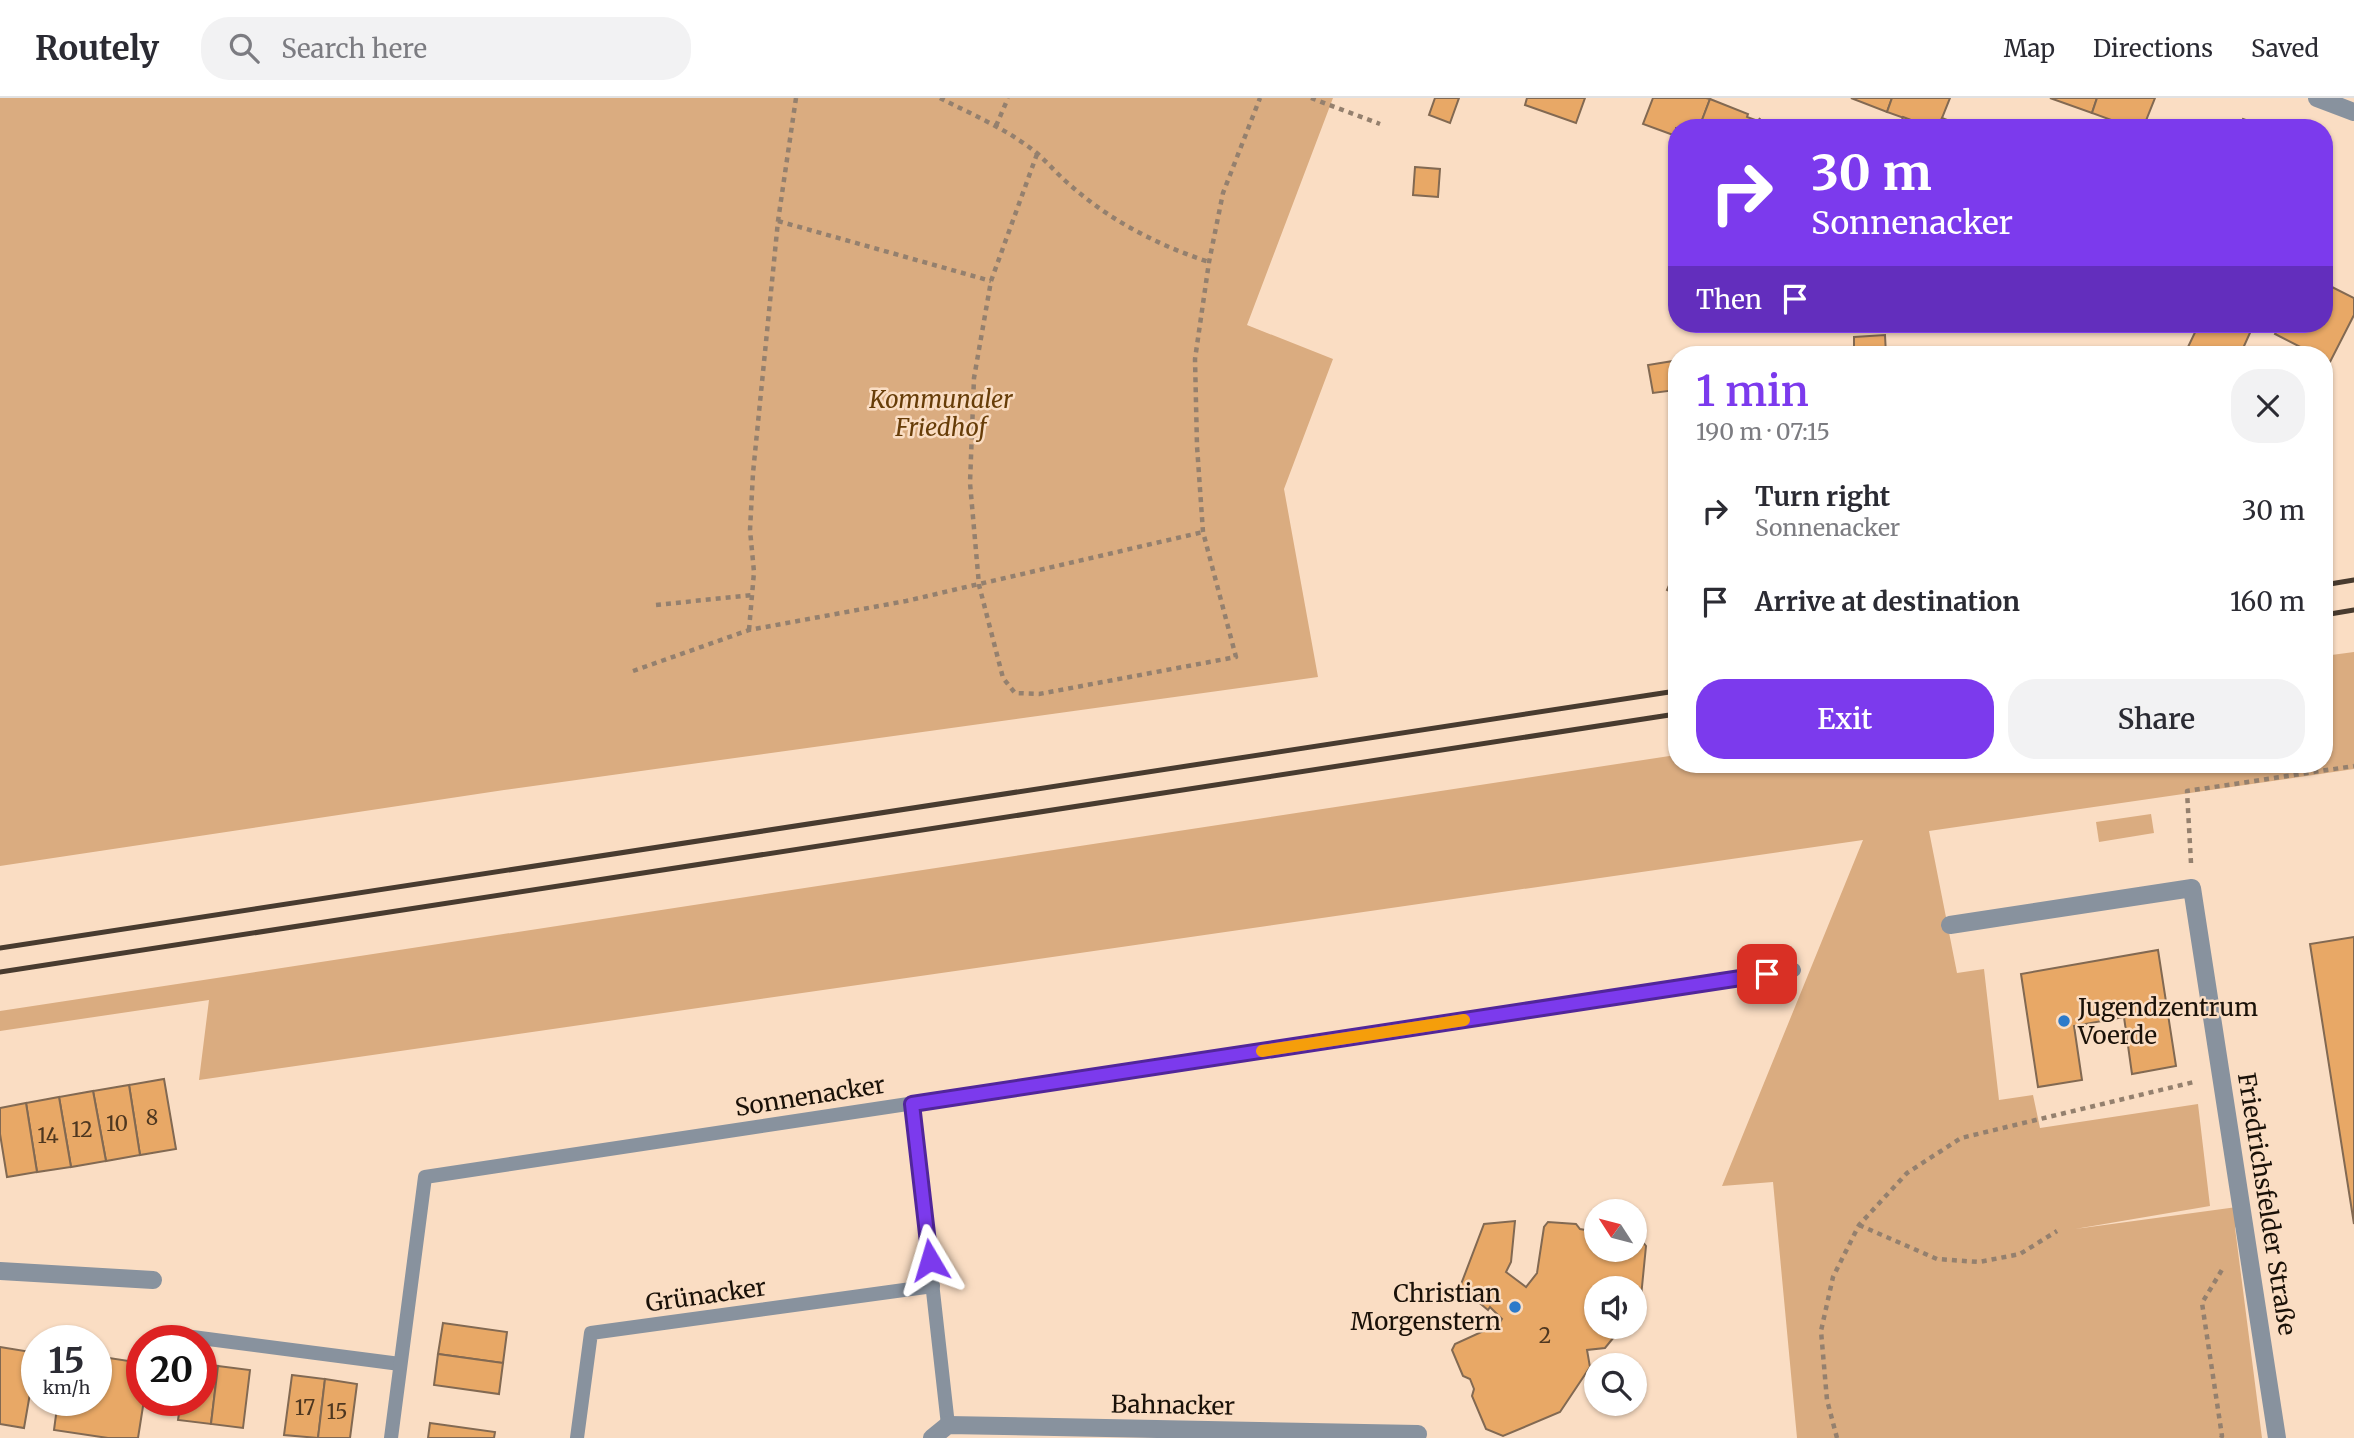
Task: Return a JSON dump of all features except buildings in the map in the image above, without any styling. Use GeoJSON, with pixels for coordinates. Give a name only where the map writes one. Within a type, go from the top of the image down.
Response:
{"type":"FeatureCollection","features":[{"type":"Feature","properties":{"kind":"street"},"geometry":{"type":"LineString","coordinates":[[2316,98],[2354,112]]}},
{"type":"Feature","properties":{"kind":"street"},"geometry":{"type":"LineString","coordinates":[[1950,925],[2192,888]]}},
{"type":"Feature","properties":{"kind":"street","name":"Friedrichsfelder Straße"},"geometry":{"type":"LineString","coordinates":[[2192,888],[2277,1438]]}},
{"type":"Feature","properties":{"kind":"street"},"geometry":{"type":"LineString","coordinates":[[0,1271],[153,1280]]}},
{"type":"Feature","properties":{"kind":"street"},"geometry":{"type":"LineString","coordinates":[[932,1438],[948,1426]]}},
{"type":"Feature","properties":{"kind":"street","name":"Bahnacker"},"geometry":{"type":"LineString","coordinates":[[948,1426],[1294,1435],[1418,1434]]}},
{"type":"Feature","properties":{"kind":"lane","name":"Sonnenacker"},"geometry":{"type":"LineString","coordinates":[[391,1438],[425,1177],[1794,970]]}},
{"type":"Feature","properties":{"kind":"lane"},"geometry":{"type":"LineString","coordinates":[[912,1104],[948,1426]]}},
{"type":"Feature","properties":{"kind":"lane","name":"Grünacker"},"geometry":{"type":"LineString","coordinates":[[577,1438],[591,1334],[933,1286]]}},
{"type":"Feature","properties":{"kind":"lane"},"geometry":{"type":"LineString","coordinates":[[217,1340],[400,1364]]}},
{"type":"Feature","properties":{"kind":"path"},"geometry":{"type":"LineString","coordinates":[[749,630],[754,572],[750,530],[753,473],[778,221],[796,98]]}},
{"type":"Feature","properties":{"kind":"path"},"geometry":{"type":"LineString","coordinates":[[940,98],[996,126],[1037,154],[1108,215],[1143,235],[1209,262]]}},
{"type":"Feature","properties":{"kind":"path"},"geometry":{"type":"LineString","coordinates":[[996,126],[1008,98]]}},
{"type":"Feature","properties":{"kind":"path"},"geometry":{"type":"LineString","coordinates":[[1037,154],[991,281],[974,378],[970,483],[979,585],[1003,678],[1015,693],[1040,694],[1236,657],[1203,532],[1195,359],[1209,262],[1223,194],[1260,98]]}},
{"type":"Feature","properties":{"kind":"path"},"geometry":{"type":"LineString","coordinates":[[1311,98],[1380,124]]}},
{"type":"Feature","properties":{"kind":"path"},"geometry":{"type":"LineString","coordinates":[[778,221],[991,281]]}},
{"type":"Feature","properties":{"kind":"path"},"geometry":{"type":"LineString","coordinates":[[633,671],[749,630],[906,601],[1203,532]]}},
{"type":"Feature","properties":{"kind":"path"},"geometry":{"type":"LineString","coordinates":[[656,605],[752,595]]}},
{"type":"Feature","properties":{"kind":"path"},"geometry":{"type":"LineString","coordinates":[[2333,769],[2354,766]]}},
{"type":"Feature","properties":{"kind":"path"},"geometry":{"type":"LineString","coordinates":[[2192,888],[2187,791],[2307,773]]}},
{"type":"Feature","properties":{"kind":"path"},"geometry":{"type":"LineString","coordinates":[[1837,1438],[1827,1400],[1821,1331],[1833,1277],[1859,1225],[1907,1173],[1961,1138],[2222,1075]]}},
{"type":"Feature","properties":{"kind":"path"},"geometry":{"type":"LineString","coordinates":[[1859,1225],[1937,1259],[1979,1262],[2020,1254],[2057,1231]]}},
{"type":"Feature","properties":{"kind":"path"},"geometry":{"type":"LineString","coordinates":[[2221,1438],[2202,1303],[2245,1231]]}},
{"type":"Feature","properties":{"kind":"green space","name":"Kommunaler Friedhof"},"geometry":{"type":"Polygon","coordinates":[[[0,98],[1333,98],[1247,325],[1333,359],[1284,489],[1318,677],[504,790],[0,866],[0,98]]]}},
{"type":"Feature","properties":{"kind":"green space"},"geometry":{"type":"Polygon","coordinates":[[[2354,652],[2354,769],[2333,772],[2333,655],[2354,652]]]}},
{"type":"Feature","properties":{"kind":"green space"},"geometry":{"type":"Polygon","coordinates":[[[1668,756],[1668,773],[2327,773],[1929,831],[1957,973],[1984,969],[1999,1100],[2033,1095],[2040,1128],[2198,1104],[2210,1206],[2075,1229],[2237,1207],[2240,1219],[2235,1228],[2262,1438],[1797,1438],[1773,1182],[1722,1186],[1863,840],[199,1080],[209,1000],[0,1031],[0,1011],[1668,756]]]}},
{"type":"Feature","properties":{"kind":"green space"},"geometry":{"type":"Polygon","coordinates":[[[2151,814],[2154,833],[2099,842],[2096,822],[2151,814]]]}},
{"type":"Feature","properties":{"kind":"railway"},"geometry":{"type":"LineString","coordinates":[[2333,584],[2354,580]]}},
{"type":"Feature","properties":{"kind":"railway"},"geometry":{"type":"LineString","coordinates":[[2333,614],[2354,610]]}},
{"type":"Feature","properties":{"kind":"railway"},"geometry":{"type":"LineString","coordinates":[[0,948],[1668,692]]}},
{"type":"Feature","properties":{"kind":"railway"},"geometry":{"type":"LineString","coordinates":[[0,972],[1668,715]]}},
{"type":"Feature","properties":{"kind":"slow traffic"},"geometry":{"type":"LineString","coordinates":[[1262,1051],[1464,1020]]}},
{"type":"Feature","properties":{"kind":"place","name":"Jugendzentrum Voerde"},"geometry":{"type":"Point","coordinates":[2064,1021]}},
{"type":"Feature","properties":{"kind":"place","name":"Christian Morgenstern"},"geometry":{"type":"Point","coordinates":[1515,1307]}},
{"type":"Feature","properties":{"kind":"route"},"geometry":{"type":"LineString","coordinates":[[930,1260],[912,1104],[1767,974]]}}]}
